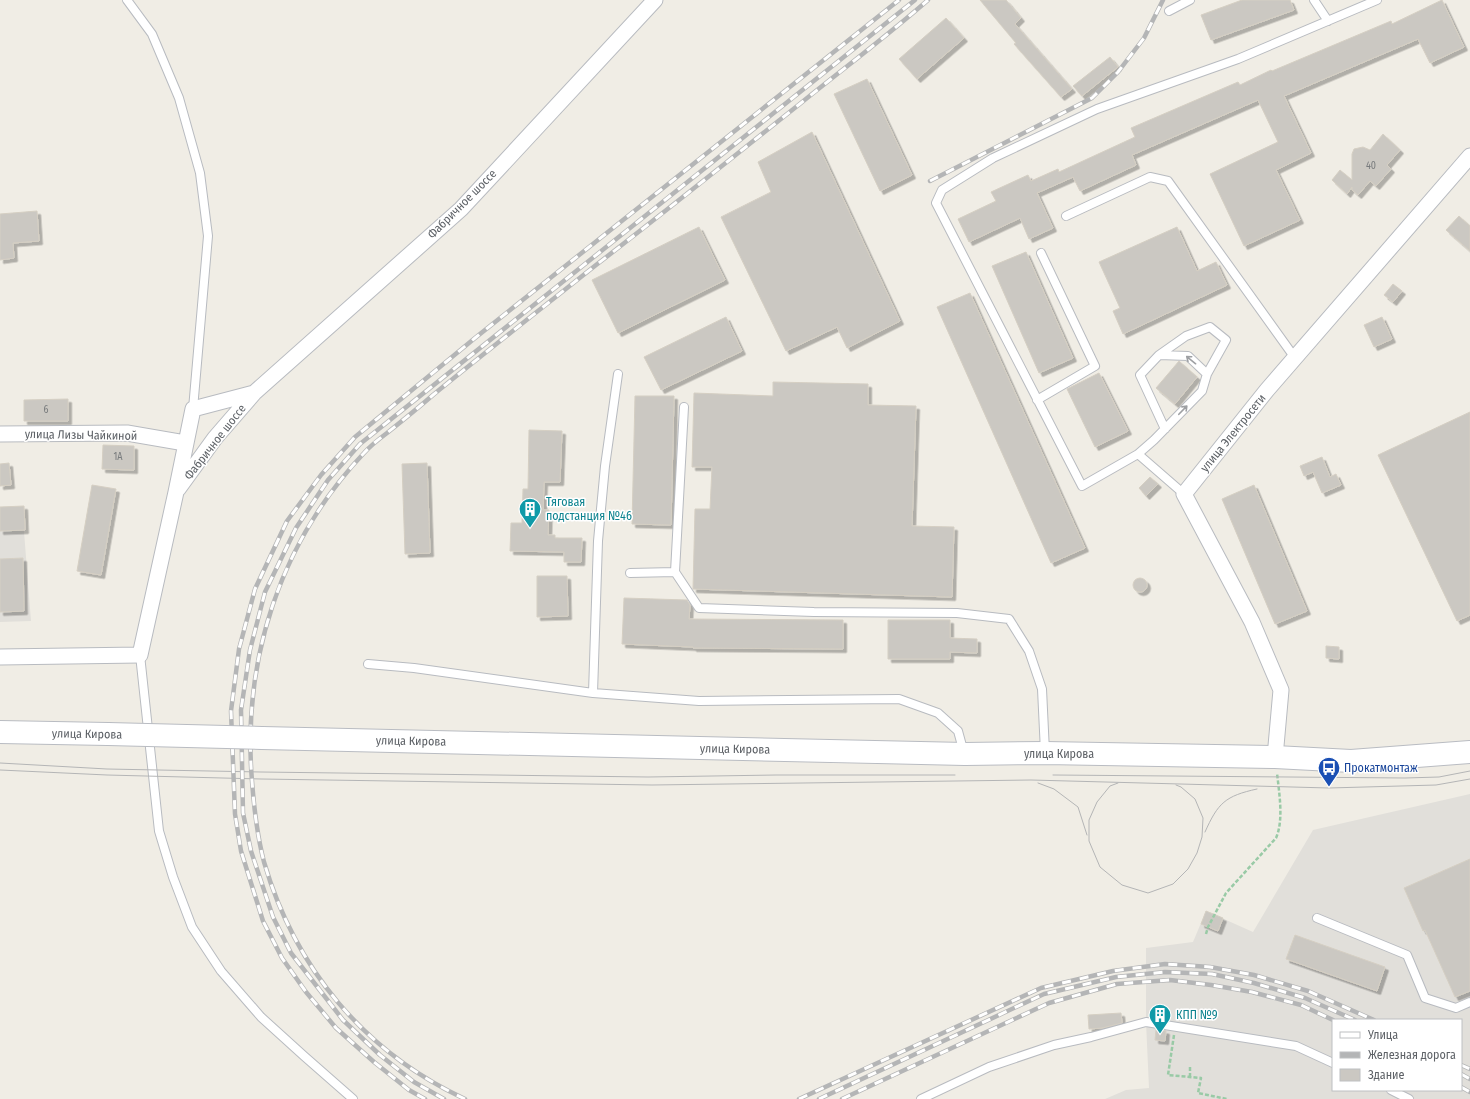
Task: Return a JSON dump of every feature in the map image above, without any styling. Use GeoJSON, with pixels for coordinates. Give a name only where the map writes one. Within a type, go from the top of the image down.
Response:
{"type":"FeatureCollection","features":[{"type":"Feature","properties":{"kind":"main road","name":"улица Кирова"},"geometry":{"type":"LineString","coordinates":[[0,732],[965,754],[1046,753],[1276,756],[1351,761],[1470,752]]}},
{"type":"Feature","properties":{"kind":"street","name":"Фабричное шоссе"},"geometry":{"type":"LineString","coordinates":[[176,492],[215,438],[254,393],[461,209],[655,0]]}},
{"type":"Feature","properties":{"kind":"street","name":"улица Электросети"},"geometry":{"type":"LineString","coordinates":[[1184,494],[1267,390],[1470,156]]}},
{"type":"Feature","properties":{"kind":"street","name":"Фабричное шоссе"},"geometry":{"type":"LineString","coordinates":[[193,409],[254,393]]}},
{"type":"Feature","properties":{"kind":"street"},"geometry":{"type":"LineString","coordinates":[[0,657],[140,655],[193,409]]}},
{"type":"Feature","properties":{"kind":"street","name":"улица Лизы Чайкиной"},"geometry":{"type":"LineString","coordinates":[[0,434],[127,434],[185,443]]}},
{"type":"Feature","properties":{"kind":"street"},"geometry":{"type":"LineString","coordinates":[[1184,494],[1252,622],[1281,690],[1276,756]]}},
{"type":"Feature","properties":{"kind":"lane"},"geometry":{"type":"LineString","coordinates":[[127,0],[152,34],[176,91],[200,173],[208,236],[193,409]]}},
{"type":"Feature","properties":{"kind":"lane"},"geometry":{"type":"LineString","coordinates":[[1169,10],[1190,0]]}},
{"type":"Feature","properties":{"kind":"lane"},"geometry":{"type":"LineString","coordinates":[[1314,0],[1328,21]]}},
{"type":"Feature","properties":{"kind":"lane"},"geometry":{"type":"LineString","coordinates":[[1165,429],[1140,375],[1158,355],[1186,336],[1210,327],[1226,340],[1207,374],[1202,391],[1165,429],[1138,454],[1082,486],[936,203],[942,190],[993,158],[1097,109],[1238,59],[1377,0]]}},
{"type":"Feature","properties":{"kind":"lane"},"geometry":{"type":"LineString","coordinates":[[1066,216],[1150,177],[1168,181],[1295,358]]}},
{"type":"Feature","properties":{"kind":"lane"},"geometry":{"type":"LineString","coordinates":[[1037,400],[1095,366],[1041,253]]}},
{"type":"Feature","properties":{"kind":"lane"},"geometry":{"type":"LineString","coordinates":[[1158,355],[1188,356],[1207,374]]}},
{"type":"Feature","properties":{"kind":"lane"},"geometry":{"type":"LineString","coordinates":[[593,693],[598,541],[604,466],[618,374]]}},
{"type":"Feature","properties":{"kind":"lane"},"geometry":{"type":"LineString","coordinates":[[684,407],[675,572],[699,608],[814,612],[957,613],[1009,620],[1029,651],[1042,689],[1046,753]]}},
{"type":"Feature","properties":{"kind":"lane"},"geometry":{"type":"LineString","coordinates":[[1138,454],[1184,494]]}},
{"type":"Feature","properties":{"kind":"lane"},"geometry":{"type":"LineString","coordinates":[[630,573],[675,572]]}},
{"type":"Feature","properties":{"kind":"lane"},"geometry":{"type":"LineString","coordinates":[[140,655],[159,831],[173,877],[192,927],[221,971],[261,1017],[353,1099]]}},
{"type":"Feature","properties":{"kind":"lane"},"geometry":{"type":"LineString","coordinates":[[368,664],[414,668],[593,693],[699,701],[899,699],[938,713],[958,731],[965,754]]}},
{"type":"Feature","properties":{"kind":"lane"},"geometry":{"type":"LineString","coordinates":[[1317,918],[1407,955],[1425,998],[1456,1008],[1470,1002]]}},
{"type":"Feature","properties":{"kind":"lane"},"geometry":{"type":"LineString","coordinates":[[921,1099],[989,1067],[1054,1045],[1091,1037],[1146,1022],[1296,1046],[1332,1063]]}},
{"type":"Feature","properties":{"kind":"lane"},"geometry":{"type":"LineString","coordinates":[[1393,1091],[1409,1099]]}},
{"type":"Feature","properties":{"kind":"path"},"geometry":{"type":"LineString","coordinates":[[1206,934],[1208,927],[1226,893],[1276,838],[1280,829],[1279,791]]}},
{"type":"Feature","properties":{"kind":"path"},"geometry":{"type":"LineString","coordinates":[[1172,1048],[1168,1075],[1200,1078],[1198,1093],[1227,1099]]}},
{"type":"Feature","properties":{"kind":"path"},"geometry":{"type":"LineString","coordinates":[[1190,1067],[1190,1077]]}},
{"type":"Feature","properties":{"kind":"shaded area"},"geometry":{"type":"Polygon","coordinates":[[[22,506],[31,621],[0,622],[0,508],[22,506]]]}},
{"type":"Feature","properties":{"kind":"shaded area"},"geometry":{"type":"Polygon","coordinates":[[[1470,794],[1470,1099],[1105,1099],[1126,1090],[1149,1088],[1146,1022],[1146,948],[1193,942],[1206,911],[1253,932],[1313,830],[1470,794]]]}},
{"type":"Feature","properties":{"kind":"building"},"geometry":{"type":"Polygon","coordinates":[[[980,0],[1006,0],[1021,18],[1015,24],[1072,89],[1061,97],[1014,44],[1016,43],[980,0]]]}},
{"type":"Feature","properties":{"kind":"building"},"geometry":{"type":"Polygon","coordinates":[[[1242,0],[1290,0],[1294,10],[1211,40],[1201,15],[1242,0]]]}},
{"type":"Feature","properties":{"kind":"building"},"geometry":{"type":"Polygon","coordinates":[[[1442,0],[1464,47],[1430,63],[1418,39],[1284,96],[1311,153],[1276,170],[1300,220],[1244,246],[1210,174],[1278,142],[1258,100],[1132,155],[1136,165],[1080,191],[1073,177],[1037,193],[1053,228],[1029,239],[1020,218],[969,242],[958,219],[996,201],[991,192],[1028,175],[1031,181],[1058,169],[1059,172],[1135,137],[1131,128],[1238,82],[1240,85],[1271,70],[1272,71],[1391,21],[1392,24],[1442,0]]]}},
{"type":"Feature","properties":{"kind":"building"},"geometry":{"type":"Polygon","coordinates":[[[946,18],[964,38],[917,79],[899,59],[946,18]]]}},
{"type":"Feature","properties":{"kind":"building"},"geometry":{"type":"Polygon","coordinates":[[[1110,57],[1118,67],[1082,96],[1073,86],[1110,57]]]}},
{"type":"Feature","properties":{"kind":"building"},"geometry":{"type":"Polygon","coordinates":[[[867,79],[912,175],[880,191],[834,94],[867,79]]]}},
{"type":"Feature","properties":{"kind":"building"},"geometry":{"type":"Polygon","coordinates":[[[812,132],[900,321],[847,348],[837,327],[786,351],[721,217],[771,192],[758,162],[812,132]]]}},
{"type":"Feature","properties":{"kind":"building"},"geometry":{"type":"Polygon","coordinates":[[[1383,134],[1400,150],[1387,165],[1391,169],[1376,186],[1370,181],[1358,195],[1352,190],[1352,187],[1347,194],[1332,180],[1340,170],[1352,180],[1352,154],[1354,149],[1363,147],[1370,150],[1383,134]]]}},
{"type":"Feature","properties":{"kind":"building"},"geometry":{"type":"Polygon","coordinates":[[[37,211],[39,241],[13,243],[14,258],[0,260],[0,214],[37,211]]]}},
{"type":"Feature","properties":{"kind":"building"},"geometry":{"type":"Polygon","coordinates":[[[1459,216],[1470,226],[1470,251],[1446,230],[1459,216]]]}},
{"type":"Feature","properties":{"kind":"building"},"geometry":{"type":"Polygon","coordinates":[[[699,227],[725,280],[618,333],[592,280],[699,227]]]}},
{"type":"Feature","properties":{"kind":"building"},"geometry":{"type":"Polygon","coordinates":[[[1177,227],[1197,271],[1216,262],[1227,285],[1123,334],[1113,311],[1120,308],[1099,262],[1177,227]]]}},
{"type":"Feature","properties":{"kind":"building"},"geometry":{"type":"Polygon","coordinates":[[[1026,252],[1073,358],[1039,373],[992,266],[1026,252]]]}},
{"type":"Feature","properties":{"kind":"building"},"geometry":{"type":"Polygon","coordinates":[[[1393,284],[1402,291],[1393,302],[1384,295],[1393,284]]]}},
{"type":"Feature","properties":{"kind":"building"},"geometry":{"type":"Polygon","coordinates":[[[970,293],[1085,548],[1051,563],[937,307],[970,293]]]}},
{"type":"Feature","properties":{"kind":"building"},"geometry":{"type":"Polygon","coordinates":[[[726,317],[742,351],[661,390],[644,357],[726,317]]]}},
{"type":"Feature","properties":{"kind":"building"},"geometry":{"type":"Polygon","coordinates":[[[1382,317],[1392,339],[1374,347],[1364,325],[1382,317]]]}},
{"type":"Feature","properties":{"kind":"building"},"geometry":{"type":"Polygon","coordinates":[[[1179,361],[1197,377],[1175,404],[1156,388],[1179,361]]]}},
{"type":"Feature","properties":{"kind":"building"},"geometry":{"type":"Polygon","coordinates":[[[1099,373],[1128,431],[1095,447],[1067,389],[1099,373]]]}},
{"type":"Feature","properties":{"kind":"building"},"geometry":{"type":"Polygon","coordinates":[[[773,382],[868,384],[868,405],[916,406],[912,526],[954,527],[952,597],[693,589],[695,509],[710,509],[712,467],[692,467],[694,393],[773,396],[773,382]]]}},
{"type":"Feature","properties":{"kind":"building"},"geometry":{"type":"Polygon","coordinates":[[[635,396],[674,396],[671,525],[632,524],[635,396]]]}},
{"type":"Feature","properties":{"kind":"building"},"geometry":{"type":"Polygon","coordinates":[[[68,399],[68,421],[24,421],[24,400],[68,399]]]}},
{"type":"Feature","properties":{"kind":"building"},"geometry":{"type":"Polygon","coordinates":[[[1470,412],[1470,615],[1457,621],[1378,455],[1470,412]]]}},
{"type":"Feature","properties":{"kind":"building"},"geometry":{"type":"Polygon","coordinates":[[[529,430],[562,431],[560,482],[544,482],[543,510],[549,510],[548,535],[555,535],[555,538],[582,538],[581,562],[564,562],[564,552],[510,551],[511,523],[522,523],[523,489],[528,489],[529,430]]]}},
{"type":"Feature","properties":{"kind":"building"},"geometry":{"type":"Polygon","coordinates":[[[103,445],[134,446],[134,470],[102,469],[103,445]]]}},
{"type":"Feature","properties":{"kind":"building"},"geometry":{"type":"Polygon","coordinates":[[[1322,457],[1330,477],[1336,474],[1341,485],[1322,493],[1313,472],[1304,476],[1300,466],[1322,457]]]}},
{"type":"Feature","properties":{"kind":"building"},"geometry":{"type":"Polygon","coordinates":[[[9,463],[11,485],[0,486],[0,464],[9,463]]]}},
{"type":"Feature","properties":{"kind":"building"},"geometry":{"type":"Polygon","coordinates":[[[427,463],[430,553],[405,554],[402,464],[427,463]]]}},
{"type":"Feature","properties":{"kind":"building"},"geometry":{"type":"Polygon","coordinates":[[[1150,477],[1158,484],[1146,496],[1139,488],[1150,477]]]}},
{"type":"Feature","properties":{"kind":"building"},"geometry":{"type":"Polygon","coordinates":[[[92,485],[116,489],[101,575],[77,571],[92,485]]]}},
{"type":"Feature","properties":{"kind":"building"},"geometry":{"type":"Polygon","coordinates":[[[1254,485],[1307,611],[1275,624],[1222,499],[1254,485]]]}},
{"type":"Feature","properties":{"kind":"building"},"geometry":{"type":"Polygon","coordinates":[[[24,506],[25,530],[0,531],[0,507],[24,506]]]}},
{"type":"Feature","properties":{"kind":"building"},"geometry":{"type":"Polygon","coordinates":[[[23,558],[24,611],[0,612],[0,559],[23,558]]]}},
{"type":"Feature","properties":{"kind":"building"},"geometry":{"type":"Polygon","coordinates":[[[537,576],[567,576],[568,616],[537,617],[537,576]]]}},
{"type":"Feature","properties":{"kind":"building"},"geometry":{"type":"Polygon","coordinates":[[[1137,578],[1143,578],[1147,582],[1147,588],[1143,592],[1137,592],[1133,588],[1133,582],[1137,578]]]}},
{"type":"Feature","properties":{"kind":"building"},"geometry":{"type":"Polygon","coordinates":[[[624,598],[687,600],[690,605],[689,619],[843,620],[843,649],[693,648],[622,644],[624,598]]]}},
{"type":"Feature","properties":{"kind":"building"},"geometry":{"type":"Polygon","coordinates":[[[888,620],[950,620],[950,638],[977,639],[977,653],[950,652],[950,659],[888,659],[888,620]]]}},
{"type":"Feature","properties":{"kind":"building"},"geometry":{"type":"Polygon","coordinates":[[[1326,646],[1339,647],[1339,659],[1326,658],[1326,646]]]}},
{"type":"Feature","properties":{"kind":"building"},"geometry":{"type":"Polygon","coordinates":[[[1470,859],[1470,991],[1455,997],[1425,930],[1423,931],[1404,888],[1470,859]]]}},
{"type":"Feature","properties":{"kind":"building"},"geometry":{"type":"Polygon","coordinates":[[[1206,911],[1223,918],[1218,931],[1201,924],[1206,911]]]}},
{"type":"Feature","properties":{"kind":"building"},"geometry":{"type":"Polygon","coordinates":[[[1295,935],[1385,967],[1377,991],[1286,959],[1295,935]]]}},
{"type":"Feature","properties":{"kind":"building"},"geometry":{"type":"Polygon","coordinates":[[[1121,1013],[1122,1023],[1102,1028],[1089,1029],[1088,1015],[1121,1013]]]}},
{"type":"Feature","properties":{"kind":"building","name":"КПП №9"},"geometry":{"type":"Polygon","coordinates":[[[1156,1029],[1166,1031],[1165,1041],[1155,1040],[1156,1029]]]}},
{"type":"Feature","properties":{"kind":"tram line"},"geometry":{"type":"LineString","coordinates":[[0,763],[107,769],[648,777],[955,775]]}},
{"type":"Feature","properties":{"kind":"tram line"},"geometry":{"type":"LineString","coordinates":[[0,770],[107,775],[261,779],[652,785],[1031,780],[1329,788],[1436,785],[1470,779]]}},
{"type":"Feature","properties":{"kind":"tram line"},"geometry":{"type":"LineString","coordinates":[[1053,775],[1405,778],[1439,777],[1470,771]]}},
{"type":"Feature","properties":{"kind":"tram line"},"geometry":{"type":"LineString","coordinates":[[1038,783],[1054,789],[1078,807],[1087,835]]}},
{"type":"Feature","properties":{"kind":"tram line"},"geometry":{"type":"LineString","coordinates":[[1118,783],[1110,786],[1097,802],[1089,820],[1089,841],[1100,867],[1122,885],[1148,893],[1173,884],[1188,869],[1197,853],[1202,837],[1203,818],[1195,799],[1181,787],[1176,785]]}},
{"type":"Feature","properties":{"kind":"tram line"},"geometry":{"type":"LineString","coordinates":[[1205,832],[1214,814],[1224,802],[1237,795],[1257,789]]}},
{"type":"Feature","properties":{"kind":"railway"},"geometry":{"type":"LineString","coordinates":[[425,1099],[409,1090],[374,1062],[336,1028],[306,992],[282,958],[263,921],[241,851],[235,814],[231,711],[239,649],[255,589],[287,521],[321,475],[355,437],[475,338],[899,0]]}},
{"type":"Feature","properties":{"kind":"railway"},"geometry":{"type":"LineString","coordinates":[[444,1099],[414,1082],[380,1055],[343,1020],[291,953],[273,917],[251,851],[243,813],[241,710],[250,650],[265,592],[296,528],[328,480],[360,444],[915,0]]}},
{"type":"Feature","properties":{"kind":"railway"},"geometry":{"type":"LineString","coordinates":[[465,1099],[429,1080],[395,1057],[365,1031],[338,1003],[315,971],[294,937],[277,901],[264,862],[256,822],[252,781],[250,736],[253,691],[261,648],[273,605],[289,564],[310,525],[335,488],[372,445],[494,346],[865,52],[928,0]]}},
{"type":"Feature","properties":{"kind":"railway"},"geometry":{"type":"LineString","coordinates":[[930,181],[1092,98],[1118,72],[1144,38],[1163,0]]}},
{"type":"Feature","properties":{"kind":"railway"},"geometry":{"type":"LineString","coordinates":[[799,1099],[1041,988],[1113,971],[1165,964],[1210,967],[1254,975],[1308,991],[1372,1019]]}},
{"type":"Feature","properties":{"kind":"railway"},"geometry":{"type":"LineString","coordinates":[[819,1099],[1044,994],[1116,977],[1165,972],[1212,974],[1254,983],[1305,998],[1353,1019]]}},
{"type":"Feature","properties":{"kind":"railway"},"geometry":{"type":"LineString","coordinates":[[842,1099],[1049,1003],[1117,984],[1170,980],[1211,985],[1252,992],[1301,1005],[1332,1020]]}},
{"type":"Feature","properties":{"kind":"railway"},"geometry":{"type":"LineString","coordinates":[[1462,1065],[1470,1069]]}},
{"type":"Feature","properties":{"kind":"railway"},"geometry":{"type":"LineString","coordinates":[[1462,1075],[1470,1079]]}},
{"type":"Feature","properties":{"kind":"railway"},"geometry":{"type":"LineString","coordinates":[[1462,1088],[1470,1092]]}},
{"type":"Feature","properties":{"kind":"place","name":"Тяговая подстанция №46"},"geometry":{"type":"Point","coordinates":[530,528]}},
{"type":"Feature","properties":{"kind":"place","name":"Прокатмонтаж"},"geometry":{"type":"Point","coordinates":[1329,788]}},
{"type":"Feature","properties":{"kind":"place","name":"КПП №9"},"geometry":{"type":"Point","coordinates":[1160,1034]}}]}
